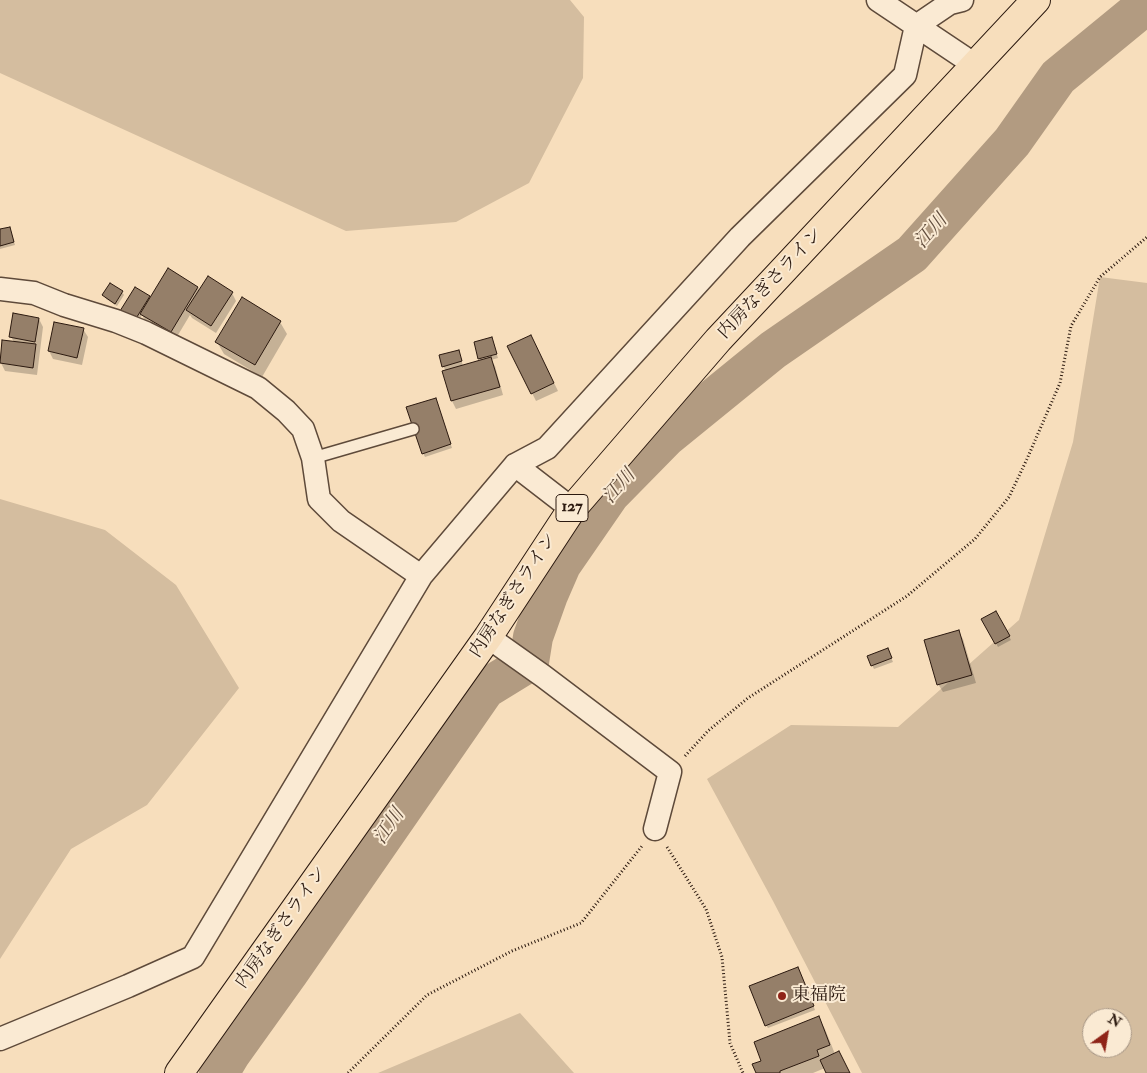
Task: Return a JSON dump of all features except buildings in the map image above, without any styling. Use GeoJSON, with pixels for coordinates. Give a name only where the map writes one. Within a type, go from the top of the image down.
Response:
{"type":"FeatureCollection","features":[{"type":"Feature","properties":{"kind":"highway","name":"内房なぎさライン"},"geometry":{"type":"LineString","coordinates":[[179,1073],[488,637],[572,509],[718,340],[1036,0]]}},
{"type":"Feature","properties":{"kind":"street"},"geometry":{"type":"LineString","coordinates":[[878,0],[975,65]]}},
{"type":"Feature","properties":{"kind":"street"},"geometry":{"type":"LineString","coordinates":[[0,1039],[193,957],[421,576],[515,465],[547,448],[740,237],[905,75],[916,26],[950,3],[962,0]]}},
{"type":"Feature","properties":{"kind":"street"},"geometry":{"type":"LineString","coordinates":[[0,289],[34,293],[64,305],[116,321],[146,333],[258,388],[286,411],[303,429],[313,458],[319,498],[341,521],[421,576]]}},
{"type":"Feature","properties":{"kind":"street"},"geometry":{"type":"LineString","coordinates":[[515,465],[572,509]]}},
{"type":"Feature","properties":{"kind":"street"},"geometry":{"type":"LineString","coordinates":[[488,637],[670,772],[655,829]]}},
{"type":"Feature","properties":{"kind":"lane"},"geometry":{"type":"LineString","coordinates":[[313,458],[414,428]]}},
{"type":"Feature","properties":{"kind":"path"},"geometry":{"type":"LineString","coordinates":[[670,772],[708,731],[748,698],[907,596],[975,539],[1009,497],[1023,466],[1060,383],[1071,326],[1100,277],[1147,237]]}},
{"type":"Feature","properties":{"kind":"path"},"geometry":{"type":"LineString","coordinates":[[348,1073],[427,995],[512,951],[581,923],[655,829],[706,910],[722,958],[730,1043],[743,1073]]}},
{"type":"Feature","properties":{"kind":"shaded area"},"geometry":{"type":"Polygon","coordinates":[[[0,0],[570,0],[584,17],[583,78],[529,183],[456,222],[346,231],[0,73],[0,0]]]}},
{"type":"Feature","properties":{"kind":"shaded area"},"geometry":{"type":"Polygon","coordinates":[[[1100,277],[1147,283],[1147,1073],[862,1073],[707,779],[791,725],[898,727],[1019,620],[1073,442],[1100,277]]]}},
{"type":"Feature","properties":{"kind":"shaded area"},"geometry":{"type":"Polygon","coordinates":[[[0,499],[105,530],[176,585],[239,688],[147,805],[71,849],[0,959],[0,499]]]}},
{"type":"Feature","properties":{"kind":"shaded area"},"geometry":{"type":"Polygon","coordinates":[[[520,1013],[574,1073],[378,1073],[520,1013]]]}},
{"type":"Feature","properties":{"kind":"waterway","name":"江川"},"geometry":{"type":"LineString","coordinates":[[219,1073],[231,1053],[485,689],[529,662],[533,637],[561,565],[610,494],[666,437],[773,350],[912,254],[1012,142],[1058,77],[1147,4]]}},
{"type":"Feature","properties":{"kind":"place","name":"東福院"},"geometry":{"type":"Point","coordinates":[782,996]}}]}
